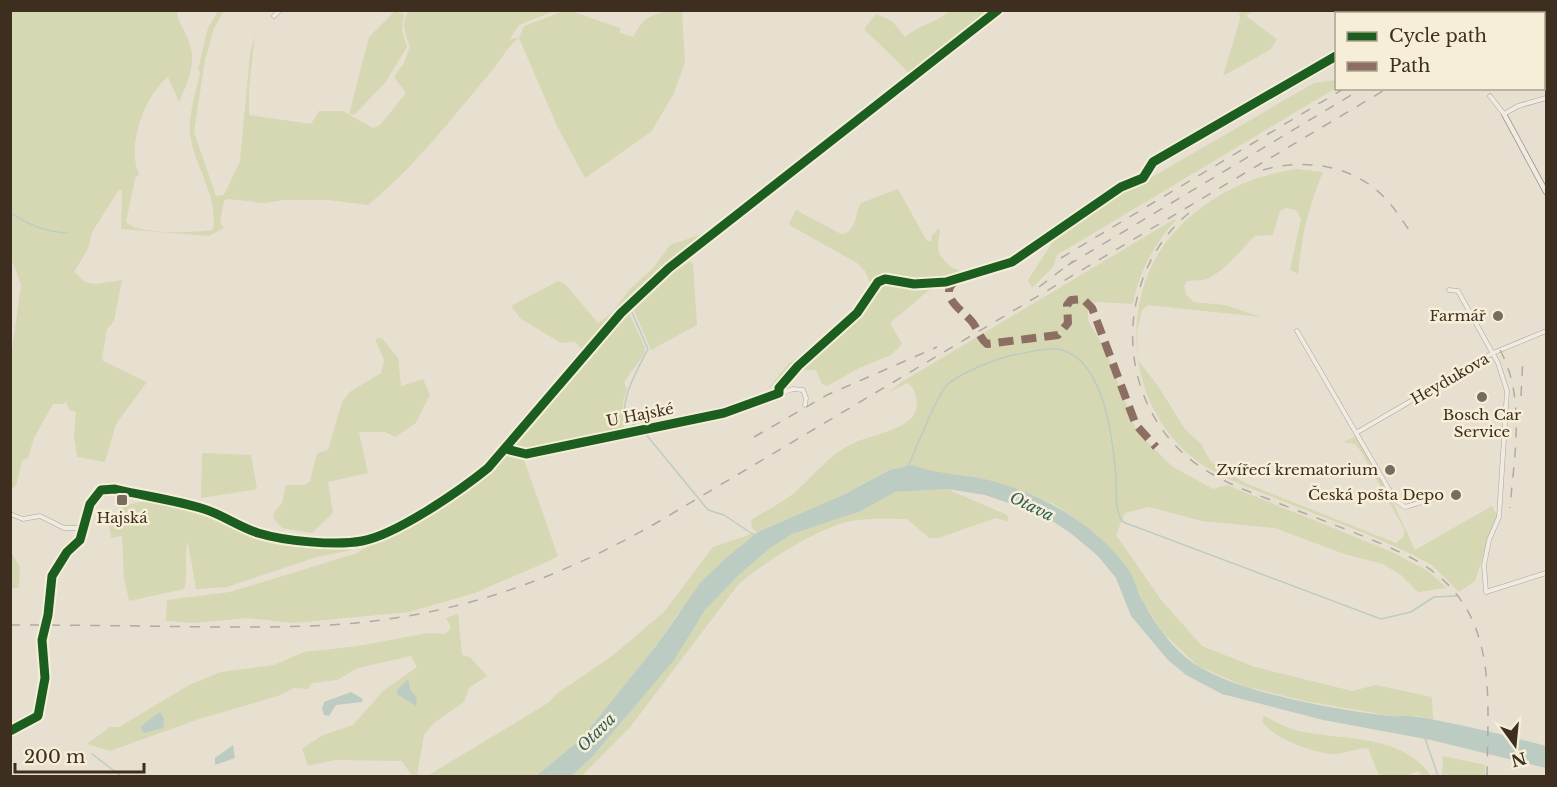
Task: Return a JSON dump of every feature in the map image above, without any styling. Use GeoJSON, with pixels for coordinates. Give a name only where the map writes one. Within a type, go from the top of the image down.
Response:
{"type":"FeatureCollection","features":[{"type":"Feature","properties":{"kind":"street"},"geometry":{"type":"LineString","coordinates":[[274,16],[280,10]]}},
{"type":"Feature","properties":{"kind":"street"},"geometry":{"type":"LineString","coordinates":[[38,716],[45,678],[42,640],[48,615],[52,576],[67,552],[80,540],[90,504],[101,490],[115,489],[202,508],[257,532],[273,536],[332,542],[362,541],[391,531],[472,481],[506,449],[607,328],[649,286],[715,231],[998,10]]}},
{"type":"Feature","properties":{"kind":"street"},"geometry":{"type":"LineString","coordinates":[[1490,96],[1504,114],[1546,192]]}},
{"type":"Feature","properties":{"kind":"street"},"geometry":{"type":"LineString","coordinates":[[1504,114],[1518,106],[1546,98]]}},
{"type":"Feature","properties":{"kind":"street"},"geometry":{"type":"LineString","coordinates":[[1449,290],[1458,291],[1493,353],[1502,372],[1507,391],[1499,517],[1489,540],[1484,565],[1486,592],[1546,573]]}},
{"type":"Feature","properties":{"kind":"street"},"geometry":{"type":"LineString","coordinates":[[1297,331],[1395,500],[1405,507],[1433,499]]}},
{"type":"Feature","properties":{"kind":"street","name":"Heydukova"},"geometry":{"type":"LineString","coordinates":[[1356,434],[1493,353],[1546,331]]}},
{"type":"Feature","properties":{"kind":"street","name":"U Hajské"},"geometry":{"type":"LineString","coordinates":[[506,449],[526,454],[724,413],[793,389],[803,390],[806,398],[805,405]]}},
{"type":"Feature","properties":{"kind":"street"},"geometry":{"type":"LineString","coordinates":[[10,514],[23,519],[40,516],[64,528],[84,528]]}},
{"type":"Feature","properties":{"kind":"green space"},"geometry":{"type":"Polygon","coordinates":[[[10,11],[177,11],[190,45],[191,70],[179,102],[168,77],[145,108],[136,136],[136,163],[139,174],[135,179],[126,222],[154,231],[192,232],[212,230],[214,225],[211,200],[192,146],[190,127],[200,73],[198,69],[208,28],[218,11],[224,11],[214,28],[205,60],[194,132],[216,196],[224,195],[240,161],[250,54],[255,35],[249,88],[249,115],[311,124],[319,111],[343,111],[373,128],[380,125],[406,93],[394,77],[404,63],[410,46],[404,28],[409,11],[554,11],[519,25],[510,39],[519,38],[494,68],[417,159],[368,205],[328,200],[284,200],[264,203],[228,199],[224,201],[220,222],[224,228],[209,236],[121,229],[122,190],[118,191],[92,232],[88,249],[74,272],[85,282],[96,284],[122,280],[114,321],[107,329],[102,358],[103,361],[147,382],[116,424],[105,462],[77,457],[74,436],[76,412],[69,410],[66,401],[64,404],[53,404],[34,438],[28,458],[22,461],[16,486],[11,489],[10,365],[21,284],[10,256],[10,11]]]}},
{"type":"Feature","properties":{"kind":"green space"},"geometry":{"type":"Polygon","coordinates":[[[395,11],[404,14],[402,31],[407,47],[385,83],[354,115],[349,114],[369,37],[395,11]]]}},
{"type":"Feature","properties":{"kind":"green space"},"geometry":{"type":"Polygon","coordinates":[[[564,11],[571,11],[620,28],[620,33],[634,37],[642,24],[653,15],[682,11],[685,63],[673,95],[651,132],[585,178],[557,126],[519,38],[524,26],[564,11]]]}},
{"type":"Feature","properties":{"kind":"green space"},"geometry":{"type":"Polygon","coordinates":[[[949,11],[989,11],[909,73],[864,29],[876,14],[892,21],[905,37],[949,11]]]}},
{"type":"Feature","properties":{"kind":"green space"},"geometry":{"type":"Polygon","coordinates":[[[1239,11],[1252,11],[1246,16],[1277,39],[1270,50],[1223,76],[1240,19],[1239,11]]]}},
{"type":"Feature","properties":{"kind":"green space"},"geometry":{"type":"Polygon","coordinates":[[[1335,80],[1335,89],[1057,255],[1053,267],[1032,288],[1028,280],[1056,237],[1103,202],[1154,176],[1314,83],[1335,80]]]}},
{"type":"Feature","properties":{"kind":"green space"},"geometry":{"type":"Polygon","coordinates":[[[1296,169],[1323,172],[1306,222],[1298,274],[1290,270],[1301,219],[1296,210],[1286,208],[1280,211],[1273,235],[1255,236],[1214,275],[1205,280],[1187,281],[1184,286],[1186,294],[1193,302],[1225,305],[1261,317],[1148,305],[1142,310],[1137,332],[1138,351],[1136,342],[1138,310],[1146,280],[1160,251],[1180,226],[1219,196],[1263,176],[1296,169]]]}},
{"type":"Feature","properties":{"kind":"green space"},"geometry":{"type":"Polygon","coordinates":[[[898,189],[927,241],[931,241],[932,235],[939,228],[939,251],[944,260],[953,268],[960,271],[975,271],[1005,262],[928,291],[890,323],[902,344],[891,355],[859,368],[827,386],[822,384],[816,370],[790,369],[768,389],[789,363],[818,347],[859,307],[870,283],[865,271],[857,263],[791,226],[789,223],[796,210],[841,234],[846,233],[852,227],[861,203],[898,189]]]}},
{"type":"Feature","properties":{"kind":"green space"},"geometry":{"type":"Polygon","coordinates":[[[1176,220],[1148,259],[1133,304],[1096,302],[1088,308],[1088,320],[1106,351],[1137,432],[1173,467],[1213,489],[1227,485],[1390,551],[1428,571],[1447,588],[1418,592],[1401,575],[1383,564],[1344,554],[1275,528],[1202,521],[1149,507],[1125,513],[1116,535],[1162,601],[1202,646],[1255,667],[1352,691],[1376,685],[1432,697],[1433,720],[1416,716],[1391,716],[1305,701],[1244,686],[1198,666],[1164,634],[1144,604],[1130,572],[1104,543],[1075,518],[1052,503],[995,482],[936,474],[912,465],[888,470],[845,494],[758,532],[727,557],[676,616],[656,646],[581,739],[536,776],[427,776],[548,703],[558,693],[612,656],[664,612],[713,547],[757,532],[752,528],[751,520],[794,493],[837,453],[854,443],[905,423],[915,412],[916,396],[913,388],[907,383],[889,392],[900,383],[1176,220]]]}},
{"type":"Feature","properties":{"kind":"green space"},"geometry":{"type":"Polygon","coordinates":[[[705,233],[626,300],[581,349],[576,342],[561,343],[521,319],[511,306],[558,281],[565,284],[598,323],[612,313],[629,290],[653,268],[670,245],[705,233]]]}},
{"type":"Feature","properties":{"kind":"green space"},"geometry":{"type":"Polygon","coordinates":[[[690,261],[693,265],[697,325],[651,350],[633,308],[664,279],[690,261]]]}},
{"type":"Feature","properties":{"kind":"green space"},"geometry":{"type":"Polygon","coordinates":[[[626,311],[645,347],[645,353],[624,382],[627,389],[623,402],[624,429],[525,451],[515,446],[515,442],[592,357],[591,350],[626,311]]]}},
{"type":"Feature","properties":{"kind":"green space"},"geometry":{"type":"Polygon","coordinates":[[[382,338],[398,358],[401,386],[423,379],[430,395],[416,423],[395,437],[385,432],[359,432],[368,473],[328,482],[333,513],[312,533],[282,528],[273,518],[274,512],[282,503],[286,485],[305,485],[310,481],[317,453],[328,450],[342,402],[351,391],[381,373],[384,360],[375,339],[382,338]]]}},
{"type":"Feature","properties":{"kind":"green space"},"geometry":{"type":"Polygon","coordinates":[[[1139,361],[1185,429],[1201,444],[1211,462],[1245,483],[1396,543],[1404,536],[1404,529],[1360,450],[1355,444],[1343,442],[1356,436],[1391,498],[1415,550],[1492,506],[1497,515],[1475,581],[1459,592],[1432,565],[1407,552],[1242,485],[1198,462],[1166,430],[1151,403],[1139,361]]]}},
{"type":"Feature","properties":{"kind":"green space"},"geometry":{"type":"Polygon","coordinates":[[[508,452],[523,457],[558,556],[549,561],[475,593],[409,612],[294,623],[247,618],[194,623],[166,621],[167,600],[230,592],[357,553],[487,474],[508,452]]]}},
{"type":"Feature","properties":{"kind":"green space"},"geometry":{"type":"Polygon","coordinates":[[[202,453],[251,455],[257,489],[201,498],[202,453]]]}},
{"type":"Feature","properties":{"kind":"green space"},"geometry":{"type":"Polygon","coordinates":[[[947,489],[1007,515],[1009,522],[996,518],[938,538],[929,538],[907,519],[858,520],[838,524],[791,547],[737,586],[631,726],[582,776],[571,776],[592,757],[675,659],[705,610],[740,574],[769,549],[792,534],[861,511],[895,492],[947,489]]]}},
{"type":"Feature","properties":{"kind":"green space"},"geometry":{"type":"Polygon","coordinates":[[[152,500],[213,516],[262,537],[351,546],[352,550],[317,557],[227,587],[196,589],[188,543],[184,589],[129,601],[124,578],[122,536],[111,538],[109,524],[118,521],[120,511],[125,505],[152,500]]]}},
{"type":"Feature","properties":{"kind":"green space"},"geometry":{"type":"Polygon","coordinates":[[[11,552],[20,567],[19,588],[11,588],[11,552]]]}},
{"type":"Feature","properties":{"kind":"green space"},"geometry":{"type":"Polygon","coordinates":[[[458,614],[462,655],[470,657],[487,676],[469,688],[464,702],[434,723],[424,735],[417,774],[425,776],[412,776],[402,761],[335,760],[308,766],[302,749],[321,736],[353,725],[384,690],[417,667],[411,656],[358,668],[337,680],[312,683],[308,689],[294,688],[278,696],[199,719],[110,751],[87,744],[110,727],[119,727],[189,685],[221,672],[274,665],[304,652],[358,646],[428,633],[446,634],[451,627],[446,618],[458,614]]]}},
{"type":"Feature","properties":{"kind":"green space"},"geometry":{"type":"Polygon","coordinates":[[[1264,716],[1285,727],[1299,731],[1371,741],[1388,746],[1404,752],[1419,762],[1431,776],[1422,776],[1418,771],[1407,776],[1379,776],[1368,748],[1335,754],[1322,753],[1292,743],[1273,733],[1262,721],[1264,716]]]}},
{"type":"Feature","properties":{"kind":"green space"},"geometry":{"type":"Polygon","coordinates":[[[1443,756],[1485,765],[1485,776],[1442,776],[1443,756]]]}},
{"type":"Feature","properties":{"kind":"water","name":"Otava"},"geometry":{"type":"Polygon","coordinates":[[[912,465],[1015,488],[1071,516],[1103,541],[1130,572],[1150,613],[1161,631],[1175,647],[1190,661],[1217,676],[1265,692],[1319,705],[1370,714],[1415,716],[1546,746],[1546,768],[1431,740],[1323,720],[1222,694],[1186,675],[1168,660],[1131,616],[1116,578],[1098,556],[1073,535],[1051,520],[1023,508],[985,495],[947,489],[895,492],[861,511],[792,534],[769,549],[740,574],[705,610],[675,659],[592,757],[571,776],[536,776],[581,739],[656,646],[701,582],[727,557],[758,532],[845,494],[889,470],[912,465]]]}},
{"type":"Feature","properties":{"kind":"water"},"geometry":{"type":"Polygon","coordinates":[[[408,679],[410,689],[417,698],[416,706],[397,694],[397,690],[408,679]]]}},
{"type":"Feature","properties":{"kind":"water"},"geometry":{"type":"Polygon","coordinates":[[[351,692],[363,699],[362,702],[336,705],[329,716],[324,715],[322,709],[324,702],[351,692]]]}},
{"type":"Feature","properties":{"kind":"water"},"geometry":{"type":"Polygon","coordinates":[[[160,712],[164,719],[163,728],[144,733],[140,727],[160,712]]]}},
{"type":"Feature","properties":{"kind":"water"},"geometry":{"type":"Polygon","coordinates":[[[233,745],[235,758],[215,765],[215,758],[233,745]]]}},
{"type":"Feature","properties":{"kind":"waterway"},"geometry":{"type":"LineString","coordinates":[[10,212],[37,227],[67,233]]}},
{"type":"Feature","properties":{"kind":"waterway"},"geometry":{"type":"LineString","coordinates":[[630,308],[648,349],[630,385],[625,405],[628,421],[640,428]]}},
{"type":"Feature","properties":{"kind":"waterway"},"geometry":{"type":"LineString","coordinates":[[908,467],[938,399],[953,380],[978,367],[1006,357],[1043,349],[1062,350],[1077,357],[1088,370],[1104,405],[1112,444],[1117,507],[1123,522],[1381,619],[1411,612],[1434,597],[1456,596]]}},
{"type":"Feature","properties":{"kind":"waterway"},"geometry":{"type":"LineString","coordinates":[[644,432],[708,510],[724,515],[754,535]]}},
{"type":"Feature","properties":{"kind":"waterway"},"geometry":{"type":"LineString","coordinates":[[1425,738],[1438,776]]}},
{"type":"Feature","properties":{"kind":"waterway"},"geometry":{"type":"LineString","coordinates":[[92,754],[121,776]]}},
{"type":"Feature","properties":{"kind":"railway"},"geometry":{"type":"LineString","coordinates":[[1061,258],[1342,90]]}},
{"type":"Feature","properties":{"kind":"railway"},"geometry":{"type":"LineString","coordinates":[[1068,265],[1360,90]]}},
{"type":"Feature","properties":{"kind":"railway"},"geometry":{"type":"LineString","coordinates":[[10,625],[256,627],[349,624],[430,612],[498,594],[531,582],[596,555],[658,522],[1385,90]]}},
{"type":"Feature","properties":{"kind":"railway"},"geometry":{"type":"LineString","coordinates":[[1263,170],[1279,166],[1312,165],[1343,171],[1372,186],[1395,210],[1412,234]]}},
{"type":"Feature","properties":{"kind":"railway"},"geometry":{"type":"LineString","coordinates":[[1189,213],[1166,236],[1157,249],[1138,293],[1133,325],[1133,347],[1142,391],[1151,411],[1176,446],[1212,474],[1247,491],[1406,555],[1437,574],[1458,597],[1473,622],[1482,650],[1487,679],[1487,776]]}},
{"type":"Feature","properties":{"kind":"railway"},"geometry":{"type":"LineString","coordinates":[[1039,287],[1073,261]]}},
{"type":"Feature","properties":{"kind":"railway"},"geometry":{"type":"LineString","coordinates":[[754,437],[827,395],[937,347]]}},
{"type":"Feature","properties":{"kind":"railway"},"geometry":{"type":"LineString","coordinates":[[1500,350],[1508,368],[1516,407],[1510,508]]}},
{"type":"Feature","properties":{"kind":"railway"},"geometry":{"type":"LineString","coordinates":[[1521,396],[1523,357]]}},
{"type":"Feature","properties":{"kind":"marked path"},"geometry":{"type":"LineString","coordinates":[[957,280],[951,286],[950,297],[973,323],[987,344],[1058,335],[1068,323],[1067,305],[1071,300],[1083,299],[1092,308],[1136,425],[1156,447]]}},
{"type":"Feature","properties":{"kind":"cycle path"},"geometry":{"type":"LineString","coordinates":[[10,731],[38,716],[45,678],[42,640],[48,615],[52,576],[67,552],[80,540],[90,504],[101,490],[115,489],[182,503],[204,509],[258,533],[310,542],[362,541],[410,521],[462,488],[488,468],[621,313],[669,268],[998,10]]}},
{"type":"Feature","properties":{"kind":"cycle path"},"geometry":{"type":"LineString","coordinates":[[506,449],[526,454],[724,413],[779,393],[779,388],[798,366],[857,313],[878,282],[885,279],[914,284],[946,282],[1012,262],[1121,187],[1143,178],[1153,162],[1335,57]]}},
{"type":"Feature","properties":{"kind":"place","name":"Farmář"},"geometry":{"type":"Point","coordinates":[1498,316]}},
{"type":"Feature","properties":{"kind":"place","name":"Bosch Car Service"},"geometry":{"type":"Point","coordinates":[1482,397]}},
{"type":"Feature","properties":{"kind":"place","name":"Zvířecí krematorium"},"geometry":{"type":"Point","coordinates":[1390,470]}},
{"type":"Feature","properties":{"kind":"place","name":"Česká pošta Depo"},"geometry":{"type":"Point","coordinates":[1456,495]}},
{"type":"Feature","properties":{"kind":"place","name":"Hajská"},"geometry":{"type":"Point","coordinates":[122,500]}}]}
